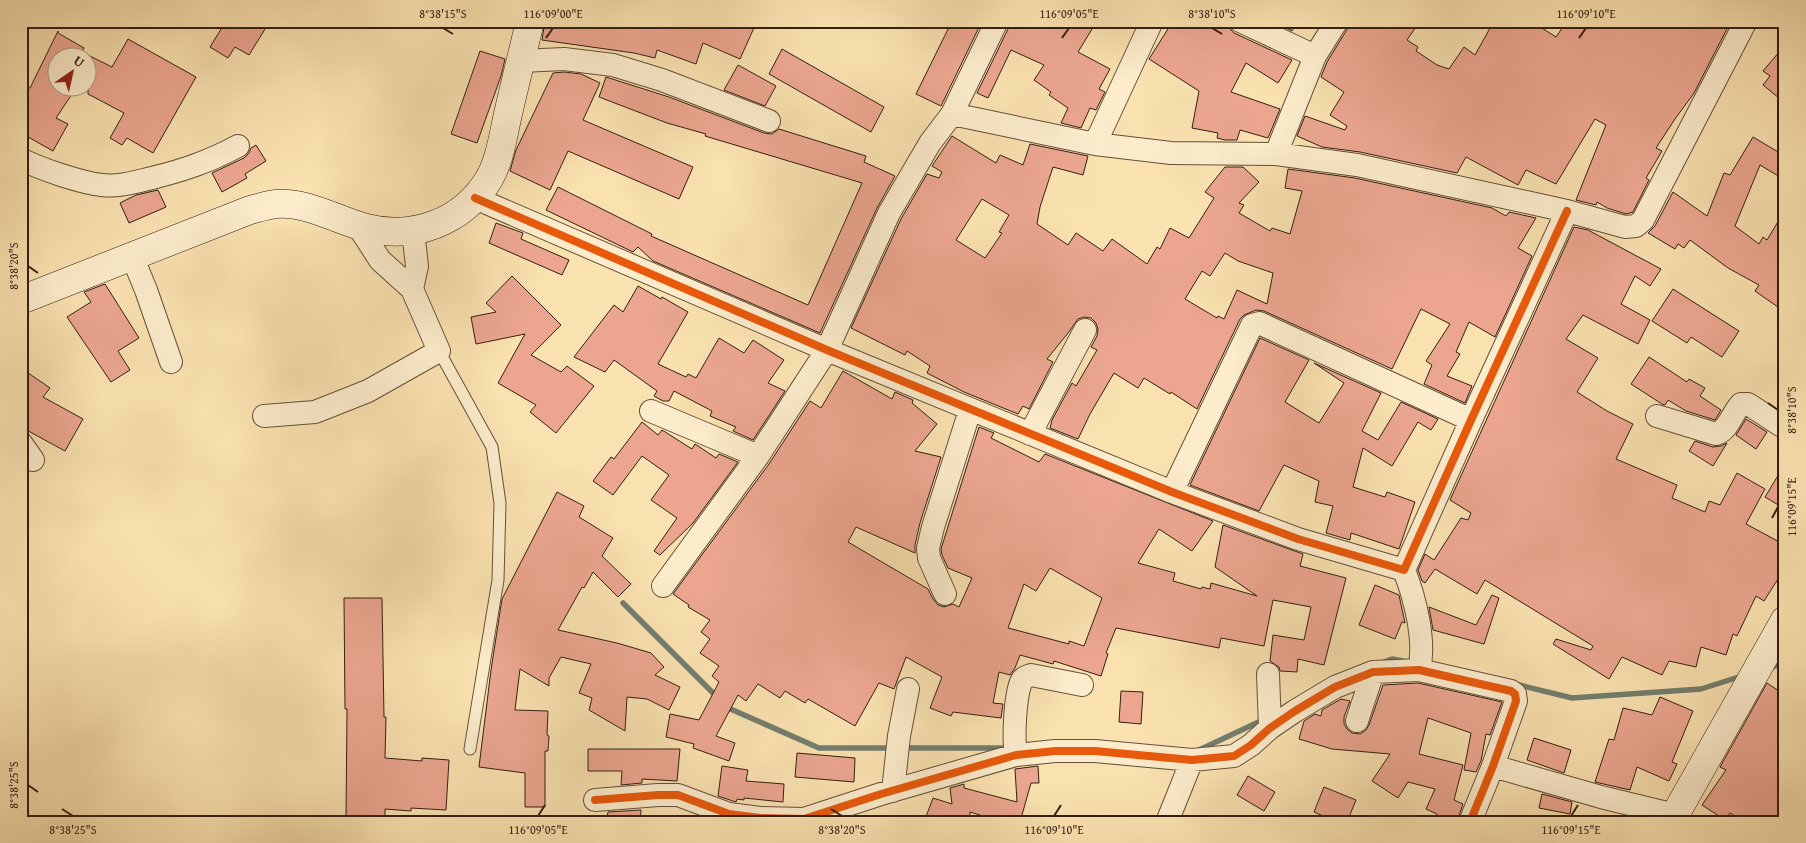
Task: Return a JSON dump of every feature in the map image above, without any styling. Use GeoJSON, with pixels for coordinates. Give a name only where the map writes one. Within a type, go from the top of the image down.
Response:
{"type":"FeatureCollection","features":[{"type":"Feature","properties":{"kind":"street"},"geometry":{"type":"LineString","coordinates":[[21,300],[250,210],[276,204],[297,205],[358,226],[383,232],[430,226],[475,198],[489,179],[498,157],[530,21]]}},
{"type":"Feature","properties":{"kind":"street"},"geometry":{"type":"LineString","coordinates":[[663,586],[758,456],[827,350],[889,213],[930,143],[952,114],[997,21]]}},
{"type":"Feature","properties":{"kind":"street"},"geometry":{"type":"LineString","coordinates":[[1095,144],[1152,21]]}},
{"type":"Feature","properties":{"kind":"street"},"geometry":{"type":"LineString","coordinates":[[1240,21],[1315,56]]}},
{"type":"Feature","properties":{"kind":"street"},"geometry":{"type":"LineString","coordinates":[[1276,154],[1315,56],[1337,21]]}},
{"type":"Feature","properties":{"kind":"street"},"geometry":{"type":"LineString","coordinates":[[952,114],[1095,144],[1171,153],[1276,154],[1357,165],[1567,211],[1625,226],[1636,226],[1643,220],[1746,21]]}},
{"type":"Feature","properties":{"kind":"street"},"geometry":{"type":"LineString","coordinates":[[521,61],[564,59],[613,65],[662,80],[769,121]]}},
{"type":"Feature","properties":{"kind":"street"},"geometry":{"type":"LineString","coordinates":[[21,159],[46,169],[102,185],[125,185],[186,170],[238,146]]}},
{"type":"Feature","properties":{"kind":"street"},"geometry":{"type":"LineString","coordinates":[[475,198],[827,350],[1172,492],[1298,539],[1404,570]]}},
{"type":"Feature","properties":{"kind":"street"},"geometry":{"type":"LineString","coordinates":[[1420,662],[1411,587],[1404,570],[1567,211]]}},
{"type":"Feature","properties":{"kind":"street"},"geometry":{"type":"LineString","coordinates":[[264,416],[315,412],[368,391],[439,351],[412,289],[380,260],[358,226]]}},
{"type":"Feature","properties":{"kind":"street"},"geometry":{"type":"LineString","coordinates":[[412,289],[417,266],[430,226]]}},
{"type":"Feature","properties":{"kind":"street"},"geometry":{"type":"LineString","coordinates":[[132,256],[172,362]]}},
{"type":"Feature","properties":{"kind":"street"},"geometry":{"type":"LineString","coordinates":[[1172,492],[1254,323],[1259,323],[1471,420]]}},
{"type":"Feature","properties":{"kind":"street"},"geometry":{"type":"LineString","coordinates":[[1030,434],[1084,330]]}},
{"type":"Feature","properties":{"kind":"street"},"geometry":{"type":"LineString","coordinates":[[1657,416],[1716,434],[1725,428],[1735,410],[1741,404],[1748,404],[1785,428]]}},
{"type":"Feature","properties":{"kind":"street"},"geometry":{"type":"LineString","coordinates":[[945,594],[929,558],[928,548],[970,410]]}},
{"type":"Feature","properties":{"kind":"street"},"geometry":{"type":"LineString","coordinates":[[651,411],[758,456]]}},
{"type":"Feature","properties":{"kind":"street"},"geometry":{"type":"LineString","coordinates":[[1493,766],[1673,818],[1785,620]]}},
{"type":"Feature","properties":{"kind":"street"},"geometry":{"type":"LineString","coordinates":[[1270,716],[1294,711],[1335,687],[1373,672],[1420,662],[1511,691],[1515,694],[1516,701],[1493,766],[1470,822]]}},
{"type":"Feature","properties":{"kind":"street"},"geometry":{"type":"LineString","coordinates":[[1357,721],[1373,672]]}},
{"type":"Feature","properties":{"kind":"street"},"geometry":{"type":"LineString","coordinates":[[595,800],[678,795],[729,814],[760,818],[804,818],[893,791],[1015,747],[1055,751],[1096,751],[1192,760],[1234,756],[1251,745],[1270,716],[1268,674]]}},
{"type":"Feature","properties":{"kind":"street"},"geometry":{"type":"LineString","coordinates":[[1015,747],[1017,700],[1024,677],[1030,675],[1082,685]]}},
{"type":"Feature","properties":{"kind":"street"},"geometry":{"type":"LineString","coordinates":[[893,791],[895,763],[908,689]]}},
{"type":"Feature","properties":{"kind":"street"},"geometry":{"type":"LineString","coordinates":[[1167,822],[1192,760]]}},
{"type":"Feature","properties":{"kind":"lane"},"geometry":{"type":"LineString","coordinates":[[439,351],[492,447],[500,503],[498,580],[470,749]]}},
{"type":"Feature","properties":{"kind":"building"},"geometry":{"type":"Polygon","coordinates":[[[226,21],[270,21],[249,55],[235,47],[228,58],[210,47],[226,21]]]}},
{"type":"Feature","properties":{"kind":"building"},"geometry":{"type":"Polygon","coordinates":[[[545,21],[757,21],[740,59],[703,43],[696,64],[657,50],[655,58],[634,53],[542,40],[545,21]]]}},
{"type":"Feature","properties":{"kind":"building"},"geometry":{"type":"Polygon","coordinates":[[[952,21],[982,21],[941,106],[916,94],[952,21]]]}},
{"type":"Feature","properties":{"kind":"building"},"geometry":{"type":"Polygon","coordinates":[[[1010,21],[1097,21],[1078,52],[1110,69],[1099,89],[1105,92],[1096,110],[1090,108],[1081,128],[1061,123],[1068,108],[1049,95],[1051,92],[1034,80],[1044,65],[1011,50],[988,98],[977,93],[1009,27],[1010,21]]]}},
{"type":"Feature","properties":{"kind":"building"},"geometry":{"type":"Polygon","coordinates":[[[1173,21],[1227,21],[1229,28],[1234,33],[1292,60],[1278,83],[1246,63],[1231,92],[1280,109],[1268,138],[1240,130],[1237,140],[1225,140],[1217,138],[1218,133],[1192,128],[1199,91],[1149,59],[1173,21]]]}},
{"type":"Feature","properties":{"kind":"building"},"geometry":{"type":"Polygon","coordinates":[[[1272,21],[1298,21],[1292,31],[1272,21]]]}},
{"type":"Feature","properties":{"kind":"building"},"geometry":{"type":"Polygon","coordinates":[[[1350,21],[1420,21],[1407,40],[1418,47],[1416,51],[1437,65],[1449,69],[1464,47],[1475,55],[1494,21],[1531,21],[1556,37],[1567,21],[1731,21],[1694,93],[1656,148],[1662,151],[1646,178],[1649,180],[1633,212],[1626,214],[1607,208],[1597,202],[1596,205],[1576,200],[1606,125],[1595,119],[1556,184],[1526,170],[1518,185],[1466,157],[1457,173],[1360,152],[1322,147],[1297,136],[1305,116],[1345,130],[1347,126],[1330,115],[1344,92],[1321,77],[1327,62],[1348,28],[1350,21]]]}},
{"type":"Feature","properties":{"kind":"building"},"geometry":{"type":"Polygon","coordinates":[[[58,31],[58,33],[84,48],[50,48],[58,31]]]}},
{"type":"Feature","properties":{"kind":"building"},"geometry":{"type":"Polygon","coordinates":[[[128,39],[196,77],[153,153],[127,138],[122,145],[110,138],[124,113],[96,98],[98,98],[98,60],[112,67],[128,39]]]}},
{"type":"Feature","properties":{"kind":"building"},"geometry":{"type":"Polygon","coordinates":[[[1785,45],[1785,103],[1763,85],[1770,76],[1763,71],[1785,45]]]}},
{"type":"Feature","properties":{"kind":"building"},"geometry":{"type":"Polygon","coordinates":[[[782,49],[884,107],[871,132],[769,74],[782,49]]]}},
{"type":"Feature","properties":{"kind":"building"},"geometry":{"type":"Polygon","coordinates":[[[48,51],[48,98],[69,98],[56,118],[68,124],[53,151],[21,133],[21,88],[30,88],[48,51]]]}},
{"type":"Feature","properties":{"kind":"building"},"geometry":{"type":"Polygon","coordinates":[[[480,51],[505,59],[501,76],[477,143],[451,134],[480,51]]]}},
{"type":"Feature","properties":{"kind":"building"},"geometry":{"type":"Polygon","coordinates":[[[738,65],[776,86],[765,106],[724,90],[738,65]]]}},
{"type":"Feature","properties":{"kind":"building"},"geometry":{"type":"Polygon","coordinates":[[[553,73],[581,74],[600,83],[583,120],[693,167],[679,199],[568,151],[550,190],[510,171],[516,150],[553,73]]]}},
{"type":"Feature","properties":{"kind":"building"},"geometry":{"type":"Polygon","coordinates":[[[606,77],[669,97],[764,133],[772,134],[779,129],[866,156],[864,162],[895,176],[877,208],[820,333],[653,261],[638,247],[633,252],[546,210],[558,187],[652,234],[651,236],[808,305],[862,183],[705,136],[706,134],[667,123],[599,97],[606,77]]]}},
{"type":"Feature","properties":{"kind":"building"},"geometry":{"type":"Polygon","coordinates":[[[952,136],[996,163],[1000,155],[1023,165],[1030,144],[1088,156],[1083,175],[1053,167],[1040,207],[1037,224],[1068,245],[1076,233],[1103,251],[1112,239],[1147,264],[1157,247],[1160,249],[1170,228],[1189,238],[1214,198],[1205,192],[1225,167],[1243,167],[1259,182],[1239,203],[1244,205],[1239,213],[1270,231],[1272,228],[1290,234],[1302,191],[1285,188],[1288,169],[1355,178],[1492,208],[1506,216],[1509,212],[1536,218],[1518,248],[1532,256],[1495,337],[1469,322],[1456,352],[1460,354],[1447,376],[1472,386],[1465,403],[1424,384],[1432,365],[1426,361],[1450,324],[1421,309],[1392,369],[1264,311],[1256,310],[1244,315],[1240,319],[1197,409],[1171,392],[1170,394],[1144,378],[1138,388],[1114,373],[1078,439],[1050,428],[1052,420],[1072,383],[1076,386],[1097,350],[1091,347],[1097,336],[1098,329],[1096,323],[1091,318],[1084,317],[1078,319],[1047,359],[1053,362],[1029,409],[1023,406],[1018,414],[964,392],[927,373],[930,366],[907,351],[905,355],[851,328],[901,219],[927,174],[939,178],[942,172],[932,166],[952,136]],[[982,199],[956,240],[985,258],[1002,233],[999,232],[1009,215],[982,199]],[[1225,253],[1210,276],[1202,271],[1185,299],[1217,318],[1218,316],[1224,319],[1237,290],[1267,304],[1273,273],[1238,261],[1225,253]]]}},
{"type":"Feature","properties":{"kind":"building"},"geometry":{"type":"Polygon","coordinates":[[[1753,137],[1785,156],[1785,180],[1760,165],[1735,226],[1759,244],[1763,237],[1767,240],[1785,210],[1785,312],[1755,291],[1759,285],[1728,268],[1690,240],[1684,248],[1678,244],[1675,249],[1648,233],[1655,226],[1673,192],[1707,216],[1724,173],[1730,175],[1753,137]]]}},
{"type":"Feature","properties":{"kind":"building"},"geometry":{"type":"Polygon","coordinates":[[[256,145],[266,161],[245,174],[247,178],[222,192],[212,173],[244,158],[251,148],[256,145]]]}},
{"type":"Feature","properties":{"kind":"building"},"geometry":{"type":"Polygon","coordinates":[[[158,190],[166,207],[129,223],[120,203],[136,195],[158,190]]]}},
{"type":"Feature","properties":{"kind":"building"},"geometry":{"type":"Polygon","coordinates":[[[496,223],[523,233],[521,239],[569,260],[562,275],[489,243],[496,223]]]}},
{"type":"Feature","properties":{"kind":"building"},"geometry":{"type":"Polygon","coordinates":[[[1574,227],[1588,230],[1661,269],[1650,286],[1635,276],[1621,304],[1650,320],[1638,344],[1583,315],[1566,339],[1598,358],[1577,392],[1607,411],[1633,424],[1616,459],[1677,485],[1672,498],[1705,512],[1709,501],[1720,505],[1737,473],[1765,489],[1746,524],[1785,545],[1785,568],[1764,601],[1756,596],[1737,636],[1733,634],[1726,655],[1701,647],[1696,667],[1669,661],[1662,675],[1622,657],[1609,679],[1553,644],[1556,639],[1591,650],[1593,646],[1485,580],[1477,594],[1435,569],[1425,583],[1422,581],[1418,570],[1425,554],[1434,560],[1461,518],[1468,520],[1471,513],[1450,500],[1574,227]]]}},
{"type":"Feature","properties":{"kind":"building"},"geometry":{"type":"Polygon","coordinates":[[[512,276],[561,325],[531,355],[561,372],[567,366],[594,386],[556,433],[530,412],[536,405],[498,383],[525,334],[476,344],[471,317],[496,312],[486,303],[512,276]]]}},
{"type":"Feature","properties":{"kind":"building"},"geometry":{"type":"Polygon","coordinates":[[[105,284],[139,338],[118,351],[130,370],[111,382],[67,317],[91,302],[84,292],[105,284]]]}},
{"type":"Feature","properties":{"kind":"building"},"geometry":{"type":"Polygon","coordinates":[[[638,286],[688,312],[658,364],[686,377],[688,374],[696,378],[719,338],[744,353],[753,340],[784,360],[768,383],[785,391],[753,440],[733,431],[736,427],[710,416],[712,411],[674,391],[669,401],[663,401],[654,396],[657,391],[614,360],[605,372],[574,357],[614,305],[623,312],[638,286]]]}},
{"type":"Feature","properties":{"kind":"building"},"geometry":{"type":"Polygon","coordinates":[[[1673,289],[1739,331],[1722,357],[1691,337],[1687,343],[1652,321],[1673,289]]]}},
{"type":"Feature","properties":{"kind":"building"},"geometry":{"type":"Polygon","coordinates":[[[1260,338],[1309,360],[1285,402],[1319,423],[1344,383],[1314,363],[1381,393],[1362,431],[1378,440],[1401,402],[1438,419],[1431,430],[1418,422],[1392,466],[1363,448],[1353,487],[1385,497],[1387,492],[1415,502],[1399,549],[1351,533],[1350,540],[1326,533],[1333,506],[1315,502],[1319,481],[1284,465],[1259,511],[1190,485],[1260,338]]]}},
{"type":"Feature","properties":{"kind":"building"},"geometry":{"type":"Polygon","coordinates":[[[1649,357],[1687,382],[1689,379],[1705,388],[1700,396],[1721,410],[1715,420],[1686,411],[1668,400],[1665,405],[1662,404],[1631,384],[1649,357]]]}},
{"type":"Feature","properties":{"kind":"building"},"geometry":{"type":"Polygon","coordinates":[[[21,368],[50,388],[43,397],[83,419],[65,451],[21,427],[21,368]]]}},
{"type":"Feature","properties":{"kind":"building"},"geometry":{"type":"Polygon","coordinates":[[[843,371],[892,399],[895,392],[913,400],[912,403],[937,424],[915,451],[941,457],[920,523],[915,553],[856,527],[848,542],[928,589],[938,605],[944,607],[953,604],[959,607],[972,578],[948,568],[941,549],[979,427],[994,433],[991,438],[1039,462],[1045,454],[1213,521],[1192,551],[1159,529],[1138,563],[1175,573],[1173,581],[1201,589],[1202,587],[1210,589],[1211,583],[1257,596],[1215,567],[1223,525],[1303,554],[1300,566],[1346,578],[1324,665],[1298,659],[1297,672],[1280,671],[1279,667],[1270,661],[1273,635],[1304,640],[1311,607],[1273,600],[1264,646],[1221,638],[1219,648],[1116,628],[1106,653],[1108,654],[1101,676],[1054,661],[1053,664],[1020,655],[1010,675],[999,672],[993,703],[1003,704],[1001,718],[953,712],[951,716],[930,708],[942,677],[906,657],[894,689],[879,683],[855,726],[808,699],[805,703],[785,691],[780,698],[758,684],[746,701],[738,695],[716,736],[735,743],[729,761],[693,748],[694,744],[666,737],[670,714],[699,720],[719,682],[712,676],[719,666],[700,653],[710,639],[701,632],[710,620],[688,607],[689,605],[673,594],[769,464],[810,401],[821,408],[843,371]],[[1050,568],[1036,591],[1024,584],[1008,628],[1069,644],[1069,641],[1084,646],[1102,598],[1050,568]]]}},
{"type":"Feature","properties":{"kind":"building"},"geometry":{"type":"Polygon","coordinates":[[[1746,419],[1767,432],[1756,449],[1736,435],[1746,419]]]}},
{"type":"Feature","properties":{"kind":"building"},"geometry":{"type":"Polygon","coordinates":[[[642,422],[658,435],[662,430],[692,449],[695,444],[716,458],[719,454],[738,462],[693,523],[660,555],[654,551],[677,518],[651,500],[669,475],[642,456],[613,495],[593,481],[611,457],[614,459],[642,422]]]}},
{"type":"Feature","properties":{"kind":"building"},"geometry":{"type":"Polygon","coordinates":[[[1695,441],[1713,447],[1727,443],[1713,466],[1689,451],[1695,441]]]}},
{"type":"Feature","properties":{"kind":"building"},"geometry":{"type":"Polygon","coordinates":[[[1785,464],[1785,509],[1765,497],[1785,464]]]}},
{"type":"Feature","properties":{"kind":"building"},"geometry":{"type":"Polygon","coordinates":[[[557,492],[584,506],[579,517],[613,538],[602,556],[631,584],[618,597],[593,572],[584,588],[582,587],[558,630],[617,643],[651,653],[664,667],[655,675],[680,687],[669,710],[647,699],[627,697],[625,731],[589,710],[592,698],[579,693],[591,664],[561,657],[549,678],[549,686],[520,669],[515,710],[548,711],[547,735],[549,736],[548,751],[545,751],[545,807],[525,807],[525,773],[479,767],[502,599],[557,492]]]}},
{"type":"Feature","properties":{"kind":"building"},"geometry":{"type":"Polygon","coordinates":[[[1375,585],[1399,595],[1405,623],[1402,622],[1395,639],[1359,625],[1375,585]]]}},
{"type":"Feature","properties":{"kind":"building"},"geometry":{"type":"Polygon","coordinates":[[[1492,595],[1499,598],[1484,644],[1433,630],[1429,607],[1476,625],[1492,595]]]}},
{"type":"Feature","properties":{"kind":"building"},"geometry":{"type":"Polygon","coordinates":[[[344,598],[382,598],[384,717],[386,717],[385,758],[422,761],[422,758],[449,760],[446,810],[411,808],[411,811],[385,809],[385,822],[346,822],[347,709],[345,709],[344,598]]]}},
{"type":"Feature","properties":{"kind":"building"},"geometry":{"type":"Polygon","coordinates":[[[1418,683],[1502,702],[1490,735],[1486,734],[1481,761],[1476,772],[1464,770],[1471,733],[1428,718],[1419,754],[1463,765],[1454,800],[1463,804],[1457,822],[1434,822],[1437,814],[1426,809],[1435,789],[1408,782],[1398,798],[1372,781],[1390,754],[1332,749],[1299,739],[1304,721],[1315,714],[1321,716],[1322,710],[1341,699],[1350,701],[1344,717],[1344,724],[1352,733],[1360,734],[1369,725],[1383,685],[1418,683]]]}},
{"type":"Feature","properties":{"kind":"building"},"geometry":{"type":"Polygon","coordinates":[[[1767,683],[1785,695],[1785,822],[1744,822],[1730,813],[1725,820],[1702,805],[1726,770],[1720,767],[1767,683]]]}},
{"type":"Feature","properties":{"kind":"building"},"geometry":{"type":"Polygon","coordinates":[[[1121,691],[1143,692],[1141,724],[1119,722],[1121,691]]]}},
{"type":"Feature","properties":{"kind":"building"},"geometry":{"type":"Polygon","coordinates":[[[1660,697],[1693,711],[1672,762],[1677,764],[1669,781],[1637,767],[1630,790],[1595,782],[1609,739],[1614,740],[1623,708],[1652,715],[1660,697]]]}},
{"type":"Feature","properties":{"kind":"building"},"geometry":{"type":"Polygon","coordinates":[[[1534,738],[1571,750],[1564,773],[1527,760],[1534,738]]]}},
{"type":"Feature","properties":{"kind":"building"},"geometry":{"type":"Polygon","coordinates":[[[588,749],[680,749],[677,781],[642,779],[642,783],[621,785],[622,771],[588,771],[588,749]]]}},
{"type":"Feature","properties":{"kind":"building"},"geometry":{"type":"Polygon","coordinates":[[[797,753],[855,758],[854,782],[795,777],[797,753]]]}},
{"type":"Feature","properties":{"kind":"building"},"geometry":{"type":"Polygon","coordinates":[[[722,766],[748,770],[746,781],[784,784],[783,802],[744,798],[744,800],[737,799],[736,802],[718,796],[722,766]]]}},
{"type":"Feature","properties":{"kind":"building"},"geometry":{"type":"Polygon","coordinates":[[[1038,766],[1039,783],[1031,783],[1020,822],[1003,822],[970,812],[970,822],[924,822],[933,798],[952,804],[950,788],[964,784],[964,788],[1017,802],[1015,769],[1038,766]]]}},
{"type":"Feature","properties":{"kind":"building"},"geometry":{"type":"Polygon","coordinates":[[[1248,776],[1275,792],[1264,811],[1237,795],[1248,776]]]}},
{"type":"Feature","properties":{"kind":"building"},"geometry":{"type":"Polygon","coordinates":[[[1324,787],[1356,800],[1347,822],[1337,822],[1314,812],[1324,787]]]}},
{"type":"Feature","properties":{"kind":"building"},"geometry":{"type":"Polygon","coordinates":[[[1542,794],[1572,802],[1570,814],[1539,808],[1542,794]]]}},
{"type":"Feature","properties":{"kind":"building"},"geometry":{"type":"Polygon","coordinates":[[[641,810],[640,822],[606,822],[608,812],[641,810]]]}},
{"type":"Feature","properties":{"kind":"waterway"},"geometry":{"type":"LineString","coordinates":[[623,603],[718,698]]}},
{"type":"Feature","properties":{"kind":"waterway"},"geometry":{"type":"LineString","coordinates":[[1384,662],[1392,659],[1403,661]]}},
{"type":"Feature","properties":{"kind":"waterway"},"geometry":{"type":"LineString","coordinates":[[1768,668],[1785,663]]}},
{"type":"Feature","properties":{"kind":"waterway"},"geometry":{"type":"LineString","coordinates":[[1515,684],[1572,698],[1701,689],[1742,676]]}},
{"type":"Feature","properties":{"kind":"waterway"},"geometry":{"type":"LineString","coordinates":[[726,707],[819,748],[893,748]]}},
{"type":"Feature","properties":{"kind":"waterway"},"geometry":{"type":"LineString","coordinates":[[1199,750],[1265,719]]}},
{"type":"Feature","properties":{"kind":"waterway"},"geometry":{"type":"LineString","coordinates":[[902,748],[1008,748]]}},
{"type":"Feature","properties":{"kind":"cycle path"},"geometry":{"type":"LineString","coordinates":[[475,198],[827,350],[1172,492],[1298,539],[1404,570],[1567,211]]}},
{"type":"Feature","properties":{"kind":"cycle path"},"geometry":{"type":"LineString","coordinates":[[595,800],[678,795],[729,814],[760,818],[804,819],[881,794],[1016,755],[1055,751],[1095,751],[1192,760],[1234,756],[1251,745],[1270,728],[1335,687],[1373,672],[1419,670],[1511,691],[1515,694],[1516,701],[1493,766],[1470,822]]}}]}
